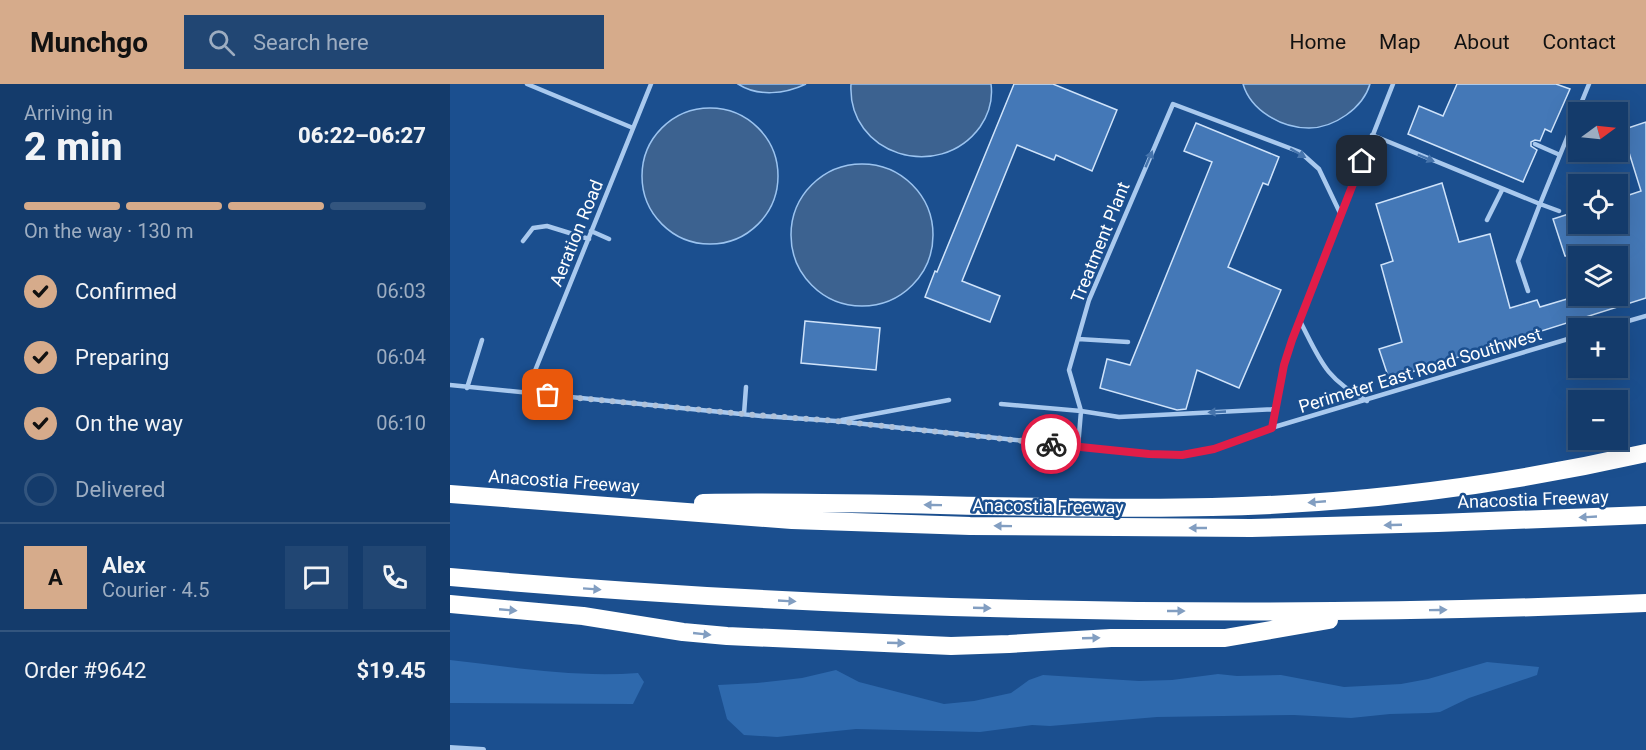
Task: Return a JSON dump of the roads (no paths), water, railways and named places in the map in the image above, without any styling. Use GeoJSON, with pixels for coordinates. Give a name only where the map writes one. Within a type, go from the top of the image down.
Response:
{"type":"FeatureCollection","features":[{"type":"Feature","properties":{"kind":"highway"},"geometry":{"type":"LineString","coordinates":[[596,504],[791,501],[1056,507],[1257,506],[1356,499],[1444,489],[1646,453]]}},
{"type":"Feature","properties":{"kind":"highway","name":"Anacostia Freeway"},"geometry":{"type":"LineString","coordinates":[[450,494],[792,520],[1064,527],[1334,526],[1646,515]]}},
{"type":"Feature","properties":{"kind":"highway"},"geometry":{"type":"LineString","coordinates":[[450,578],[723,597],[910,606],[1094,611],[1471,609],[1646,603]]}},
{"type":"Feature","properties":{"kind":"highway"},"geometry":{"type":"LineString","coordinates":[[450,604],[583,616],[683,632],[727,636],[951,646],[1089,638],[1225,638],[1379,610]]}},
{"type":"Feature","properties":{"kind":"street"},"geometry":{"type":"LineString","coordinates":[[450,748],[483,750]]}},
{"type":"Feature","properties":{"kind":"lane"},"geometry":{"type":"LineString","coordinates":[[527,84],[633,128]]}},
{"type":"Feature","properties":{"kind":"lane","name":"Aeration Road"},"geometry":{"type":"LineString","coordinates":[[526,393],[651,84]]}},
{"type":"Feature","properties":{"kind":"lane"},"geometry":{"type":"LineString","coordinates":[[1272,428],[1284,365],[1393,84]]}},
{"type":"Feature","properties":{"kind":"lane"},"geometry":{"type":"LineString","coordinates":[[1528,291],[1518,261],[1589,84]]}},
{"type":"Feature","properties":{"kind":"lane","name":"Treatment Plant"},"geometry":{"type":"LineString","coordinates":[[1081,411],[1069,370],[1089,300],[1173,104],[1300,152],[1319,169],[1341,215]]}},
{"type":"Feature","properties":{"kind":"lane"},"geometry":{"type":"LineString","coordinates":[[1372,135],[1502,190],[1559,211]]}},
{"type":"Feature","properties":{"kind":"lane"},"geometry":{"type":"LineString","coordinates":[[1535,144],[1560,155]]}},
{"type":"Feature","properties":{"kind":"lane"},"geometry":{"type":"LineString","coordinates":[[1487,220],[1502,190]]}},
{"type":"Feature","properties":{"kind":"lane"},"geometry":{"type":"LineString","coordinates":[[523,241],[533,228],[547,226],[589,239]]}},
{"type":"Feature","properties":{"kind":"lane"},"geometry":{"type":"LineString","coordinates":[[591,231],[609,238]]}},
{"type":"Feature","properties":{"kind":"lane"},"geometry":{"type":"LineString","coordinates":[[1628,321],[1646,316]]}},
{"type":"Feature","properties":{"kind":"lane"},"geometry":{"type":"LineString","coordinates":[[1300,321],[1317,356],[1331,376],[1345,389],[1367,401]]}},
{"type":"Feature","properties":{"kind":"lane"},"geometry":{"type":"LineString","coordinates":[[1078,339],[1128,342]]}},
{"type":"Feature","properties":{"kind":"lane","name":"Perimeter East Road Southwest"},"geometry":{"type":"LineString","coordinates":[[450,385],[836,421],[1149,454],[1182,455],[1214,449],[1272,428],[1568,339]]}},
{"type":"Feature","properties":{"kind":"lane"},"geometry":{"type":"LineString","coordinates":[[467,388],[482,340]]}},
{"type":"Feature","properties":{"kind":"lane"},"geometry":{"type":"LineString","coordinates":[[744,414],[746,387]]}},
{"type":"Feature","properties":{"kind":"lane"},"geometry":{"type":"LineString","coordinates":[[836,421],[949,400]]}},
{"type":"Feature","properties":{"kind":"lane"},"geometry":{"type":"LineString","coordinates":[[1001,404],[1081,411],[1119,417],[1275,409]]}},
{"type":"Feature","properties":{"kind":"lane"},"geometry":{"type":"LineString","coordinates":[[1078,447],[1081,411]]}}]}
